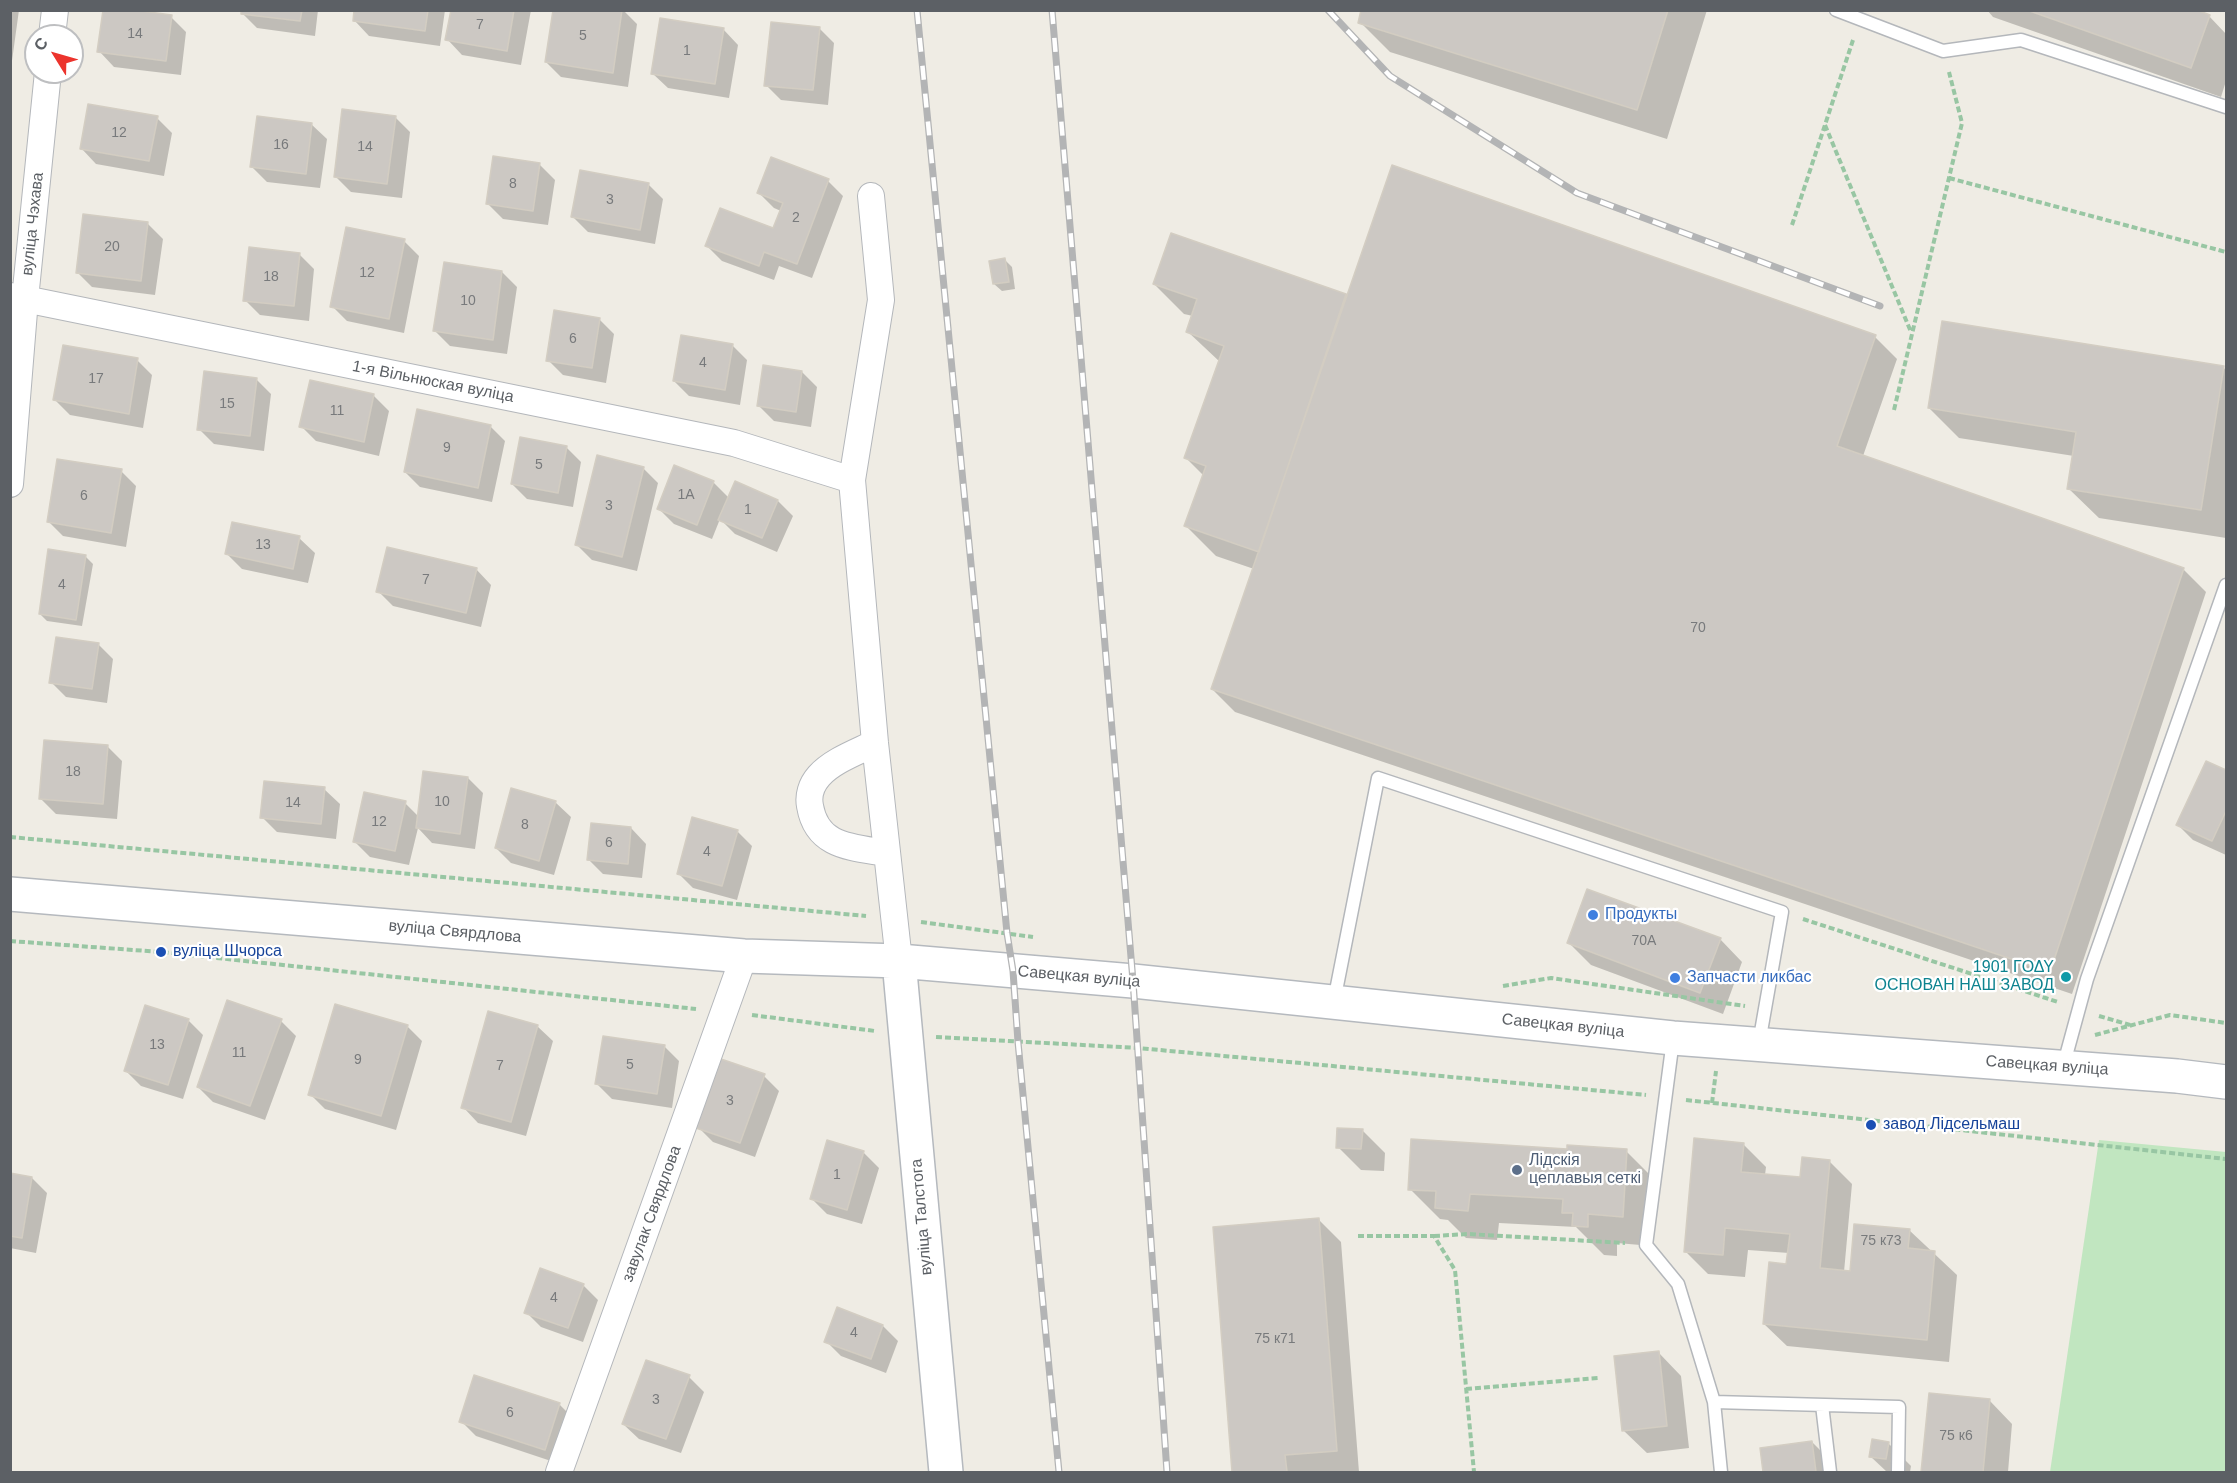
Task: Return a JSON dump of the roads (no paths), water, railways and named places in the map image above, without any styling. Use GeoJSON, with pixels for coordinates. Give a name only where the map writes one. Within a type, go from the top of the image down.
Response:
{"type":"FeatureCollection","features":[{"type":"Feature","properties":{"kind":"main road","name":"вуліца Свярдлова"},"geometry":{"type":"LineString","coordinates":[[10,894],[744,956],[899,961]]}},
{"type":"Feature","properties":{"kind":"main road","name":"Савецкая вуліца"},"geometry":{"type":"LineString","coordinates":[[899,961],[1122,980],[1673,1038],[1758,1044],[2066,1054],[2226,1082]]}},
{"type":"Feature","properties":{"kind":"main road","name":"вуліца Талстога"},"geometry":{"type":"LineString","coordinates":[[899,961],[946,1473]]}},
{"type":"Feature","properties":{"kind":"street","name":"вуліца Чэхава"},"geometry":{"type":"LineString","coordinates":[[10,484],[18,298],[46,84]]}},
{"type":"Feature","properties":{"kind":"street"},"geometry":{"type":"LineString","coordinates":[[871,196],[881,300],[852,480],[875,743],[899,961]]}},
{"type":"Feature","properties":{"kind":"street","name":"1-я Вільнюская вуліца"},"geometry":{"type":"LineString","coordinates":[[18,298],[734,442],[852,480]]}},
{"type":"Feature","properties":{"kind":"street"},"geometry":{"type":"LineString","coordinates":[[875,743],[837,763],[819,777],[808,796],[813,822],[826,837],[850,847],[886,853]]}},
{"type":"Feature","properties":{"kind":"street","name":"завулак Свярдлова"},"geometry":{"type":"LineString","coordinates":[[559,1473],[744,956]]}},
{"type":"Feature","properties":{"kind":"lane"},"geometry":{"type":"LineString","coordinates":[[1836,10],[1943,51],[2021,40],[2226,107]]}},
{"type":"Feature","properties":{"kind":"lane"},"geometry":{"type":"LineString","coordinates":[[2066,1054],[2091,968],[2226,585]]}},
{"type":"Feature","properties":{"kind":"lane"},"geometry":{"type":"LineString","coordinates":[[1334,1002],[1378,778],[1782,912],[1758,1044]]}},
{"type":"Feature","properties":{"kind":"lane"},"geometry":{"type":"LineString","coordinates":[[1673,1038],[1646,1245],[1678,1284],[1714,1402],[1721,1473]]}},
{"type":"Feature","properties":{"kind":"lane"},"geometry":{"type":"LineString","coordinates":[[1714,1402],[1899,1407],[1898,1473]]}},
{"type":"Feature","properties":{"kind":"lane"},"geometry":{"type":"LineString","coordinates":[[1822,1405],[1830,1473]]}},
{"type":"Feature","properties":{"kind":"railway"},"geometry":{"type":"LineString","coordinates":[[917,10],[1007,933],[1013,971],[1059,1472]]}},
{"type":"Feature","properties":{"kind":"railway"},"geometry":{"type":"LineString","coordinates":[[1052,10],[1133,981],[1167,1472]]}},
{"type":"Feature","properties":{"kind":"railway"},"geometry":{"type":"LineString","coordinates":[[1328,10],[1390,76],[1577,193],[1880,306]]}},
{"type":"Feature","properties":{"kind":"place","name":"Продукты"},"geometry":{"type":"Point","coordinates":[1593,915]}},
{"type":"Feature","properties":{"kind":"place","name":"вуліца Шчорса"},"geometry":{"type":"Point","coordinates":[161,952]}},
{"type":"Feature","properties":{"kind":"place","name":"1901 ΓΟΔΥ ОСНОВАН НАШ ЗАВОД"},"geometry":{"type":"Point","coordinates":[2066,977]}},
{"type":"Feature","properties":{"kind":"place","name":"Запчасти ликбас"},"geometry":{"type":"Point","coordinates":[1675,978]}},
{"type":"Feature","properties":{"kind":"place","name":"завод Лідсельмаш"},"geometry":{"type":"Point","coordinates":[1871,1125]}},
{"type":"Feature","properties":{"kind":"place","name":"Лідскія цеплавыя сеткі"},"geometry":{"type":"Point","coordinates":[1517,1170]}}]}
